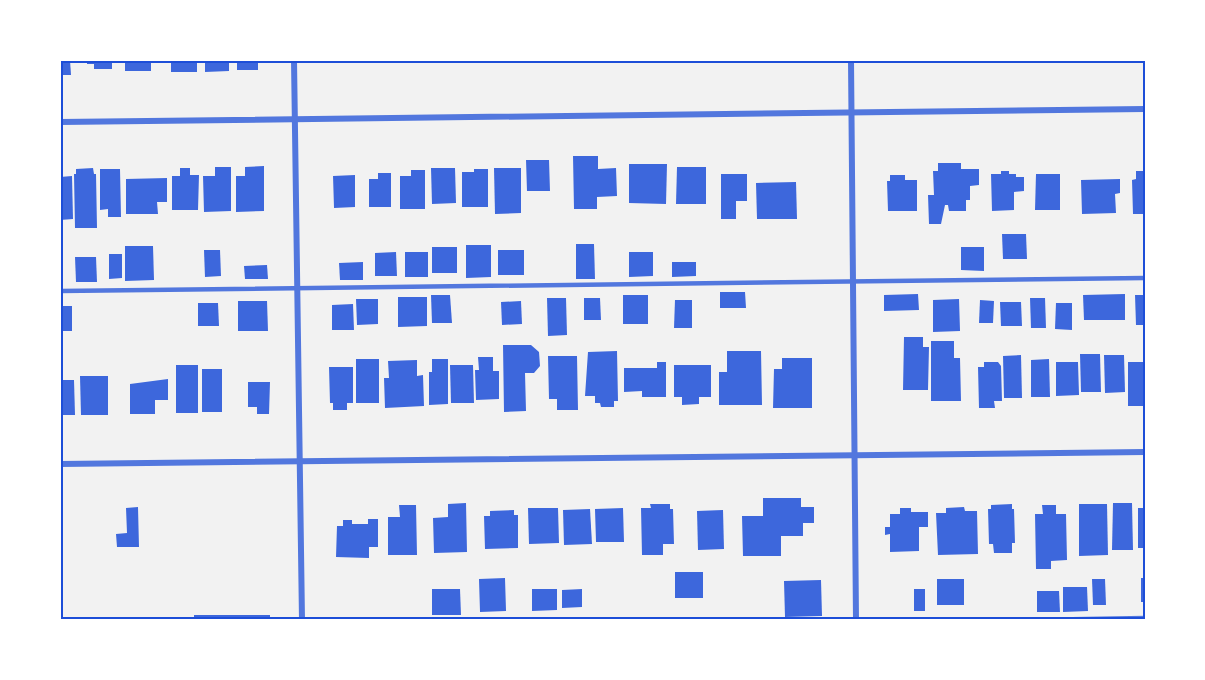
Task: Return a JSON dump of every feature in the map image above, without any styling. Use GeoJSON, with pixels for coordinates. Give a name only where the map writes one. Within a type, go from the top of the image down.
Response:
{"type":"FeatureCollection","features":[{"type":"Feature","properties":{"kind":"street"},"geometry":{"type":"LineString","coordinates":[[294,60],[302,620]]}},
{"type":"Feature","properties":{"kind":"street"},"geometry":{"type":"LineString","coordinates":[[850,60],[856,620]]}},
{"type":"Feature","properties":{"kind":"street"},"geometry":{"type":"LineString","coordinates":[[60,122],[1145,109]]}},
{"type":"Feature","properties":{"kind":"street"},"geometry":{"type":"LineString","coordinates":[[60,464],[1145,452]]}},
{"type":"Feature","properties":{"kind":"lane"},"geometry":{"type":"LineString","coordinates":[[60,291],[1145,278]]}},
{"type":"Feature","properties":{"kind":"lane"},"geometry":{"type":"LineString","coordinates":[[1029,620],[1145,618]]}},
{"type":"Feature","properties":{"kind":"building"},"geometry":{"type":"Polygon","coordinates":[[[60,60],[70,60],[71,75],[60,75],[60,60]]]}},
{"type":"Feature","properties":{"kind":"building"},"geometry":{"type":"Polygon","coordinates":[[[87,60],[112,60],[112,69],[94,69],[94,64],[87,64],[87,60]]]}},
{"type":"Feature","properties":{"kind":"building"},"geometry":{"type":"Polygon","coordinates":[[[125,60],[151,60],[151,71],[125,71],[125,60]]]}},
{"type":"Feature","properties":{"kind":"building"},"geometry":{"type":"Polygon","coordinates":[[[171,60],[197,60],[197,72],[171,72],[171,60]]]}},
{"type":"Feature","properties":{"kind":"building"},"geometry":{"type":"Polygon","coordinates":[[[205,60],[229,60],[229,71],[205,72],[205,60]]]}},
{"type":"Feature","properties":{"kind":"building"},"geometry":{"type":"Polygon","coordinates":[[[237,60],[258,60],[258,70],[237,70],[237,60]]]}},
{"type":"Feature","properties":{"kind":"building"},"geometry":{"type":"Polygon","coordinates":[[[573,156],[598,156],[598,169],[616,168],[617,196],[597,197],[597,209],[574,209],[573,156]]]}},
{"type":"Feature","properties":{"kind":"building"},"geometry":{"type":"Polygon","coordinates":[[[526,160],[549,160],[550,191],[527,191],[526,160]]]}},
{"type":"Feature","properties":{"kind":"building"},"geometry":{"type":"Polygon","coordinates":[[[938,163],[961,163],[961,169],[979,169],[979,185],[970,186],[970,200],[966,200],[966,211],[949,211],[948,205],[945,205],[941,224],[929,224],[928,195],[934,195],[933,171],[938,171],[938,163]]]}},
{"type":"Feature","properties":{"kind":"building"},"geometry":{"type":"Polygon","coordinates":[[[629,164],[667,164],[666,204],[629,203],[629,164]]]}},
{"type":"Feature","properties":{"kind":"building"},"geometry":{"type":"Polygon","coordinates":[[[264,166],[264,211],[236,212],[236,176],[245,176],[245,167],[264,166]]]}},
{"type":"Feature","properties":{"kind":"building"},"geometry":{"type":"Polygon","coordinates":[[[215,167],[231,167],[231,211],[204,212],[203,176],[215,176],[215,167]]]}},
{"type":"Feature","properties":{"kind":"building"},"geometry":{"type":"Polygon","coordinates":[[[677,167],[706,167],[706,204],[676,204],[677,167]]]}},
{"type":"Feature","properties":{"kind":"building"},"geometry":{"type":"Polygon","coordinates":[[[93,168],[96,174],[97,228],[75,228],[74,174],[76,174],[76,169],[93,168]]]}},
{"type":"Feature","properties":{"kind":"building"},"geometry":{"type":"Polygon","coordinates":[[[180,168],[190,168],[190,175],[199,175],[198,210],[172,210],[172,176],[180,176],[180,168]]]}},
{"type":"Feature","properties":{"kind":"building"},"geometry":{"type":"Polygon","coordinates":[[[431,168],[455,168],[456,203],[432,204],[431,168]]]}},
{"type":"Feature","properties":{"kind":"building"},"geometry":{"type":"Polygon","coordinates":[[[494,168],[521,168],[521,213],[495,214],[494,168]]]}},
{"type":"Feature","properties":{"kind":"building"},"geometry":{"type":"Polygon","coordinates":[[[100,169],[120,169],[121,217],[108,217],[108,209],[100,210],[100,169]]]}},
{"type":"Feature","properties":{"kind":"building"},"geometry":{"type":"Polygon","coordinates":[[[474,169],[488,169],[488,207],[462,207],[462,172],[474,172],[474,169]]]}},
{"type":"Feature","properties":{"kind":"building"},"geometry":{"type":"Polygon","coordinates":[[[411,170],[425,170],[425,209],[400,209],[400,176],[411,176],[411,170]]]}},
{"type":"Feature","properties":{"kind":"building"},"geometry":{"type":"Polygon","coordinates":[[[1001,171],[1009,171],[1009,174],[1016,174],[1016,177],[1024,177],[1024,191],[1014,192],[1014,210],[992,211],[991,174],[1001,174],[1001,171]]]}},
{"type":"Feature","properties":{"kind":"building"},"geometry":{"type":"Polygon","coordinates":[[[1136,171],[1145,171],[1145,214],[1133,214],[1132,180],[1136,179],[1136,171]]]}},
{"type":"Feature","properties":{"kind":"building"},"geometry":{"type":"Polygon","coordinates":[[[378,173],[391,173],[391,207],[369,207],[369,179],[378,179],[378,173]]]}},
{"type":"Feature","properties":{"kind":"building"},"geometry":{"type":"Polygon","coordinates":[[[721,174],[747,174],[747,201],[736,201],[736,219],[721,219],[721,174]]]}},
{"type":"Feature","properties":{"kind":"building"},"geometry":{"type":"Polygon","coordinates":[[[1036,174],[1060,174],[1060,210],[1035,210],[1036,174]]]}},
{"type":"Feature","properties":{"kind":"building"},"geometry":{"type":"Polygon","coordinates":[[[355,175],[355,207],[334,208],[333,176],[355,175]]]}},
{"type":"Feature","properties":{"kind":"building"},"geometry":{"type":"Polygon","coordinates":[[[890,175],[905,175],[905,180],[917,180],[917,211],[888,211],[887,181],[890,181],[890,175]]]}},
{"type":"Feature","properties":{"kind":"building"},"geometry":{"type":"Polygon","coordinates":[[[72,176],[73,219],[60,220],[60,177],[72,176]]]}},
{"type":"Feature","properties":{"kind":"building"},"geometry":{"type":"Polygon","coordinates":[[[167,178],[167,202],[157,202],[158,214],[126,214],[126,179],[167,178]]]}},
{"type":"Feature","properties":{"kind":"building"},"geometry":{"type":"Polygon","coordinates":[[[1120,179],[1120,193],[1115,194],[1116,213],[1082,214],[1081,180],[1120,179]]]}},
{"type":"Feature","properties":{"kind":"building"},"geometry":{"type":"Polygon","coordinates":[[[796,182],[797,219],[757,219],[756,183],[796,182]]]}},
{"type":"Feature","properties":{"kind":"building"},"geometry":{"type":"Polygon","coordinates":[[[1002,234],[1026,234],[1027,259],[1003,259],[1002,234]]]}},
{"type":"Feature","properties":{"kind":"building"},"geometry":{"type":"Polygon","coordinates":[[[576,244],[594,244],[595,279],[576,279],[576,244]]]}},
{"type":"Feature","properties":{"kind":"building"},"geometry":{"type":"Polygon","coordinates":[[[466,245],[491,245],[491,277],[466,278],[466,245]]]}},
{"type":"Feature","properties":{"kind":"building"},"geometry":{"type":"Polygon","coordinates":[[[125,246],[153,246],[154,280],[125,281],[125,246]]]}},
{"type":"Feature","properties":{"kind":"building"},"geometry":{"type":"Polygon","coordinates":[[[432,247],[457,247],[457,273],[432,273],[432,247]]]}},
{"type":"Feature","properties":{"kind":"building"},"geometry":{"type":"Polygon","coordinates":[[[961,247],[984,247],[984,271],[961,270],[961,247]]]}},
{"type":"Feature","properties":{"kind":"building"},"geometry":{"type":"Polygon","coordinates":[[[204,250],[220,250],[221,276],[205,277],[204,250]]]}},
{"type":"Feature","properties":{"kind":"building"},"geometry":{"type":"Polygon","coordinates":[[[498,250],[524,250],[524,275],[498,275],[498,250]]]}},
{"type":"Feature","properties":{"kind":"building"},"geometry":{"type":"Polygon","coordinates":[[[396,252],[397,276],[375,276],[375,253],[396,252]]]}},
{"type":"Feature","properties":{"kind":"building"},"geometry":{"type":"Polygon","coordinates":[[[405,252],[428,252],[428,277],[405,277],[405,252]]]}},
{"type":"Feature","properties":{"kind":"building"},"geometry":{"type":"Polygon","coordinates":[[[629,252],[653,252],[653,276],[629,277],[629,252]]]}},
{"type":"Feature","properties":{"kind":"building"},"geometry":{"type":"Polygon","coordinates":[[[109,254],[122,254],[122,278],[109,279],[109,254]]]}},
{"type":"Feature","properties":{"kind":"building"},"geometry":{"type":"Polygon","coordinates":[[[75,257],[96,257],[97,282],[76,282],[75,257]]]}},
{"type":"Feature","properties":{"kind":"building"},"geometry":{"type":"Polygon","coordinates":[[[363,262],[363,280],[340,280],[339,263],[363,262]]]}},
{"type":"Feature","properties":{"kind":"building"},"geometry":{"type":"Polygon","coordinates":[[[672,262],[696,262],[696,276],[672,277],[672,262]]]}},
{"type":"Feature","properties":{"kind":"building"},"geometry":{"type":"Polygon","coordinates":[[[267,265],[268,279],[245,279],[244,266],[267,265]]]}},
{"type":"Feature","properties":{"kind":"building"},"geometry":{"type":"Polygon","coordinates":[[[720,292],[745,292],[746,308],[720,308],[720,292]]]}},
{"type":"Feature","properties":{"kind":"building"},"geometry":{"type":"Polygon","coordinates":[[[918,294],[919,310],[884,311],[884,295],[918,294]]]}},
{"type":"Feature","properties":{"kind":"building"},"geometry":{"type":"Polygon","coordinates":[[[1125,294],[1125,320],[1084,320],[1083,295],[1125,294]]]}},
{"type":"Feature","properties":{"kind":"building"},"geometry":{"type":"Polygon","coordinates":[[[431,295],[450,295],[452,323],[432,323],[431,295]]]}},
{"type":"Feature","properties":{"kind":"building"},"geometry":{"type":"Polygon","coordinates":[[[623,295],[648,295],[648,324],[623,324],[623,295]]]}},
{"type":"Feature","properties":{"kind":"building"},"geometry":{"type":"Polygon","coordinates":[[[1135,295],[1145,295],[1145,325],[1136,325],[1135,295]]]}},
{"type":"Feature","properties":{"kind":"building"},"geometry":{"type":"Polygon","coordinates":[[[398,297],[427,297],[427,326],[398,327],[398,297]]]}},
{"type":"Feature","properties":{"kind":"building"},"geometry":{"type":"Polygon","coordinates":[[[547,298],[566,298],[567,335],[548,336],[547,298]]]}},
{"type":"Feature","properties":{"kind":"building"},"geometry":{"type":"Polygon","coordinates":[[[584,298],[600,298],[601,320],[584,320],[584,298]]]}},
{"type":"Feature","properties":{"kind":"building"},"geometry":{"type":"Polygon","coordinates":[[[1030,298],[1045,298],[1046,328],[1031,328],[1030,298]]]}},
{"type":"Feature","properties":{"kind":"building"},"geometry":{"type":"Polygon","coordinates":[[[356,299],[378,299],[378,324],[357,325],[356,299]]]}},
{"type":"Feature","properties":{"kind":"building"},"geometry":{"type":"Polygon","coordinates":[[[959,299],[960,331],[933,332],[933,300],[959,299]]]}},
{"type":"Feature","properties":{"kind":"building"},"geometry":{"type":"Polygon","coordinates":[[[675,300],[692,300],[692,328],[674,328],[675,300]]]}},
{"type":"Feature","properties":{"kind":"building"},"geometry":{"type":"Polygon","coordinates":[[[980,300],[994,301],[993,323],[979,323],[980,300]]]}},
{"type":"Feature","properties":{"kind":"building"},"geometry":{"type":"Polygon","coordinates":[[[238,301],[267,301],[268,331],[238,331],[238,301]]]}},
{"type":"Feature","properties":{"kind":"building"},"geometry":{"type":"Polygon","coordinates":[[[521,301],[522,324],[502,325],[501,302],[521,301]]]}},
{"type":"Feature","properties":{"kind":"building"},"geometry":{"type":"Polygon","coordinates":[[[1000,302],[1021,302],[1022,326],[1001,326],[1000,302]]]}},
{"type":"Feature","properties":{"kind":"building"},"geometry":{"type":"Polygon","coordinates":[[[198,303],[218,303],[219,326],[198,326],[198,303]]]}},
{"type":"Feature","properties":{"kind":"building"},"geometry":{"type":"Polygon","coordinates":[[[1056,303],[1072,303],[1072,330],[1055,329],[1056,303]]]}},
{"type":"Feature","properties":{"kind":"building"},"geometry":{"type":"Polygon","coordinates":[[[353,304],[354,330],[332,330],[332,305],[353,304]]]}},
{"type":"Feature","properties":{"kind":"building"},"geometry":{"type":"Polygon","coordinates":[[[60,306],[72,306],[72,331],[60,331],[60,306]]]}},
{"type":"Feature","properties":{"kind":"building"},"geometry":{"type":"Polygon","coordinates":[[[904,337],[923,337],[923,347],[929,347],[928,390],[903,390],[904,337]]]}},
{"type":"Feature","properties":{"kind":"building"},"geometry":{"type":"Polygon","coordinates":[[[931,341],[954,341],[954,358],[960,358],[961,401],[931,401],[931,341]]]}},
{"type":"Feature","properties":{"kind":"building"},"geometry":{"type":"Polygon","coordinates":[[[503,345],[531,345],[539,352],[540,366],[534,373],[525,373],[526,411],[504,412],[503,345]]]}},
{"type":"Feature","properties":{"kind":"building"},"geometry":{"type":"Polygon","coordinates":[[[617,351],[618,401],[614,401],[614,407],[601,407],[600,403],[595,403],[595,396],[585,396],[588,352],[617,351]]]}},
{"type":"Feature","properties":{"kind":"building"},"geometry":{"type":"Polygon","coordinates":[[[727,351],[761,351],[762,405],[719,405],[719,372],[727,372],[727,351]]]}},
{"type":"Feature","properties":{"kind":"building"},"geometry":{"type":"Polygon","coordinates":[[[1080,354],[1100,354],[1101,392],[1081,392],[1080,354]]]}},
{"type":"Feature","properties":{"kind":"building"},"geometry":{"type":"Polygon","coordinates":[[[1021,355],[1022,398],[1004,398],[1003,356],[1021,355]]]}},
{"type":"Feature","properties":{"kind":"building"},"geometry":{"type":"Polygon","coordinates":[[[1104,355],[1124,355],[1125,392],[1105,393],[1104,355]]]}},
{"type":"Feature","properties":{"kind":"building"},"geometry":{"type":"Polygon","coordinates":[[[548,356],[577,356],[578,410],[557,410],[557,399],[549,399],[548,356]]]}},
{"type":"Feature","properties":{"kind":"building"},"geometry":{"type":"Polygon","coordinates":[[[478,357],[493,357],[493,371],[499,371],[499,399],[476,400],[475,370],[479,370],[478,357]]]}},
{"type":"Feature","properties":{"kind":"building"},"geometry":{"type":"Polygon","coordinates":[[[782,358],[812,358],[812,408],[773,408],[774,369],[782,369],[782,358]]]}},
{"type":"Feature","properties":{"kind":"building"},"geometry":{"type":"Polygon","coordinates":[[[356,359],[379,359],[379,403],[356,403],[356,359]]]}},
{"type":"Feature","properties":{"kind":"building"},"geometry":{"type":"Polygon","coordinates":[[[432,359],[448,359],[448,404],[429,405],[429,372],[432,372],[432,359]]]}},
{"type":"Feature","properties":{"kind":"building"},"geometry":{"type":"Polygon","coordinates":[[[1049,359],[1050,397],[1031,397],[1031,360],[1049,359]]]}},
{"type":"Feature","properties":{"kind":"building"},"geometry":{"type":"Polygon","coordinates":[[[417,360],[417,376],[423,375],[424,406],[385,408],[384,378],[389,378],[388,361],[417,360]]]}},
{"type":"Feature","properties":{"kind":"building"},"geometry":{"type":"Polygon","coordinates":[[[657,362],[666,362],[666,397],[642,397],[642,391],[624,392],[624,368],[657,368],[657,362]]]}},
{"type":"Feature","properties":{"kind":"building"},"geometry":{"type":"Polygon","coordinates":[[[984,362],[998,362],[1001,366],[1002,401],[994,401],[995,408],[979,408],[978,367],[984,367],[984,362]]]}},
{"type":"Feature","properties":{"kind":"building"},"geometry":{"type":"Polygon","coordinates":[[[1056,362],[1078,362],[1079,395],[1056,396],[1056,362]]]}},
{"type":"Feature","properties":{"kind":"building"},"geometry":{"type":"Polygon","coordinates":[[[1128,362],[1145,362],[1145,406],[1128,406],[1128,362]]]}},
{"type":"Feature","properties":{"kind":"building"},"geometry":{"type":"Polygon","coordinates":[[[176,365],[198,365],[198,413],[176,413],[176,365]]]}},
{"type":"Feature","properties":{"kind":"building"},"geometry":{"type":"Polygon","coordinates":[[[450,365],[473,365],[474,403],[451,403],[450,365]]]}},
{"type":"Feature","properties":{"kind":"building"},"geometry":{"type":"Polygon","coordinates":[[[674,365],[711,365],[711,397],[699,397],[699,404],[682,405],[682,397],[674,397],[674,365]]]}},
{"type":"Feature","properties":{"kind":"building"},"geometry":{"type":"Polygon","coordinates":[[[329,367],[353,367],[353,403],[347,403],[347,410],[333,410],[333,403],[330,403],[329,367]]]}},
{"type":"Feature","properties":{"kind":"building"},"geometry":{"type":"Polygon","coordinates":[[[202,369],[222,369],[222,412],[202,412],[202,369]]]}},
{"type":"Feature","properties":{"kind":"building"},"geometry":{"type":"Polygon","coordinates":[[[80,376],[108,376],[108,415],[81,415],[80,376]]]}},
{"type":"Feature","properties":{"kind":"building"},"geometry":{"type":"Polygon","coordinates":[[[168,379],[168,400],[155,400],[155,414],[130,414],[130,384],[168,379]]]}},
{"type":"Feature","properties":{"kind":"building"},"geometry":{"type":"Polygon","coordinates":[[[60,380],[74,380],[75,415],[60,415],[60,380]]]}},
{"type":"Feature","properties":{"kind":"building"},"geometry":{"type":"Polygon","coordinates":[[[248,382],[270,382],[269,414],[257,414],[257,407],[248,407],[248,382]]]}},
{"type":"Feature","properties":{"kind":"building"},"geometry":{"type":"Polygon","coordinates":[[[763,498],[801,498],[801,507],[814,507],[814,523],[803,523],[803,536],[781,536],[781,556],[743,556],[742,516],[763,516],[763,498]]]}},
{"type":"Feature","properties":{"kind":"building"},"geometry":{"type":"Polygon","coordinates":[[[466,503],[467,552],[434,553],[433,518],[448,517],[448,504],[466,503]]]}},
{"type":"Feature","properties":{"kind":"building"},"geometry":{"type":"Polygon","coordinates":[[[1113,503],[1132,503],[1133,550],[1112,550],[1113,503]]]}},
{"type":"Feature","properties":{"kind":"building"},"geometry":{"type":"Polygon","coordinates":[[[650,504],[670,504],[670,509],[673,509],[674,544],[663,544],[663,555],[642,555],[641,508],[651,508],[650,504]]]}},
{"type":"Feature","properties":{"kind":"building"},"geometry":{"type":"Polygon","coordinates":[[[1012,504],[1015,543],[1012,543],[1012,553],[994,553],[993,544],[989,544],[988,509],[991,509],[991,505],[1012,504]]]}},
{"type":"Feature","properties":{"kind":"building"},"geometry":{"type":"Polygon","coordinates":[[[1079,504],[1107,504],[1108,555],[1079,556],[1079,504]]]}},
{"type":"Feature","properties":{"kind":"building"},"geometry":{"type":"Polygon","coordinates":[[[399,505],[416,505],[417,555],[388,555],[388,517],[400,517],[399,505]]]}},
{"type":"Feature","properties":{"kind":"building"},"geometry":{"type":"Polygon","coordinates":[[[1042,505],[1056,505],[1056,514],[1066,514],[1067,560],[1051,561],[1051,569],[1036,569],[1035,514],[1043,514],[1042,505]]]}},
{"type":"Feature","properties":{"kind":"building"},"geometry":{"type":"Polygon","coordinates":[[[138,507],[139,547],[117,547],[116,534],[127,533],[126,508],[138,507]]]}},
{"type":"Feature","properties":{"kind":"building"},"geometry":{"type":"Polygon","coordinates":[[[964,507],[965,511],[977,511],[978,554],[938,555],[936,513],[946,513],[946,508],[964,507]]]}},
{"type":"Feature","properties":{"kind":"building"},"geometry":{"type":"Polygon","coordinates":[[[528,508],[558,508],[559,543],[529,544],[528,508]]]}},
{"type":"Feature","properties":{"kind":"building"},"geometry":{"type":"Polygon","coordinates":[[[623,508],[624,542],[596,542],[595,509],[623,508]]]}},
{"type":"Feature","properties":{"kind":"building"},"geometry":{"type":"Polygon","coordinates":[[[900,508],[911,508],[911,512],[928,512],[928,527],[919,527],[919,551],[890,552],[890,534],[885,535],[885,527],[890,527],[890,514],[900,514],[900,508]]]}},
{"type":"Feature","properties":{"kind":"building"},"geometry":{"type":"Polygon","coordinates":[[[1138,508],[1145,508],[1145,548],[1138,548],[1138,508]]]}},
{"type":"Feature","properties":{"kind":"building"},"geometry":{"type":"Polygon","coordinates":[[[590,509],[592,544],[564,545],[563,510],[590,509]]]}},
{"type":"Feature","properties":{"kind":"building"},"geometry":{"type":"Polygon","coordinates":[[[514,510],[514,515],[518,515],[518,548],[485,549],[484,516],[490,516],[490,511],[514,510]]]}},
{"type":"Feature","properties":{"kind":"building"},"geometry":{"type":"Polygon","coordinates":[[[723,510],[724,549],[698,550],[697,511],[723,510]]]}},
{"type":"Feature","properties":{"kind":"building"},"geometry":{"type":"Polygon","coordinates":[[[368,519],[378,519],[378,547],[369,547],[369,558],[336,557],[337,526],[343,526],[343,520],[352,520],[352,524],[368,524],[368,519]]]}},
{"type":"Feature","properties":{"kind":"building"},"geometry":{"type":"Polygon","coordinates":[[[675,572],[703,572],[703,598],[675,598],[675,572]]]}},
{"type":"Feature","properties":{"kind":"building"},"geometry":{"type":"Polygon","coordinates":[[[505,578],[506,611],[480,612],[479,579],[505,578]]]}},
{"type":"Feature","properties":{"kind":"building"},"geometry":{"type":"Polygon","coordinates":[[[1141,578],[1145,578],[1145,602],[1141,602],[1141,578]]]}},
{"type":"Feature","properties":{"kind":"building"},"geometry":{"type":"Polygon","coordinates":[[[937,579],[964,579],[964,605],[937,605],[937,579]]]}},
{"type":"Feature","properties":{"kind":"building"},"geometry":{"type":"Polygon","coordinates":[[[1092,579],[1105,579],[1106,605],[1093,605],[1092,579]]]}},
{"type":"Feature","properties":{"kind":"building"},"geometry":{"type":"Polygon","coordinates":[[[821,580],[822,616],[785,617],[784,581],[821,580]]]}},
{"type":"Feature","properties":{"kind":"building"},"geometry":{"type":"Polygon","coordinates":[[[1063,587],[1087,587],[1088,611],[1063,612],[1063,587]]]}},
{"type":"Feature","properties":{"kind":"building"},"geometry":{"type":"Polygon","coordinates":[[[432,589],[460,589],[461,615],[432,615],[432,589]]]}},
{"type":"Feature","properties":{"kind":"building"},"geometry":{"type":"Polygon","coordinates":[[[532,589],[557,589],[557,610],[532,611],[532,589]]]}},
{"type":"Feature","properties":{"kind":"building"},"geometry":{"type":"Polygon","coordinates":[[[582,589],[582,607],[562,608],[562,590],[582,589]]]}},
{"type":"Feature","properties":{"kind":"building"},"geometry":{"type":"Polygon","coordinates":[[[914,589],[925,589],[925,611],[914,611],[914,589]]]}},
{"type":"Feature","properties":{"kind":"building"},"geometry":{"type":"Polygon","coordinates":[[[1037,591],[1059,591],[1060,612],[1037,612],[1037,591]]]}},
{"type":"Feature","properties":{"kind":"building"},"geometry":{"type":"Polygon","coordinates":[[[194,615],[270,615],[270,620],[194,620],[194,615]]]}}]}
